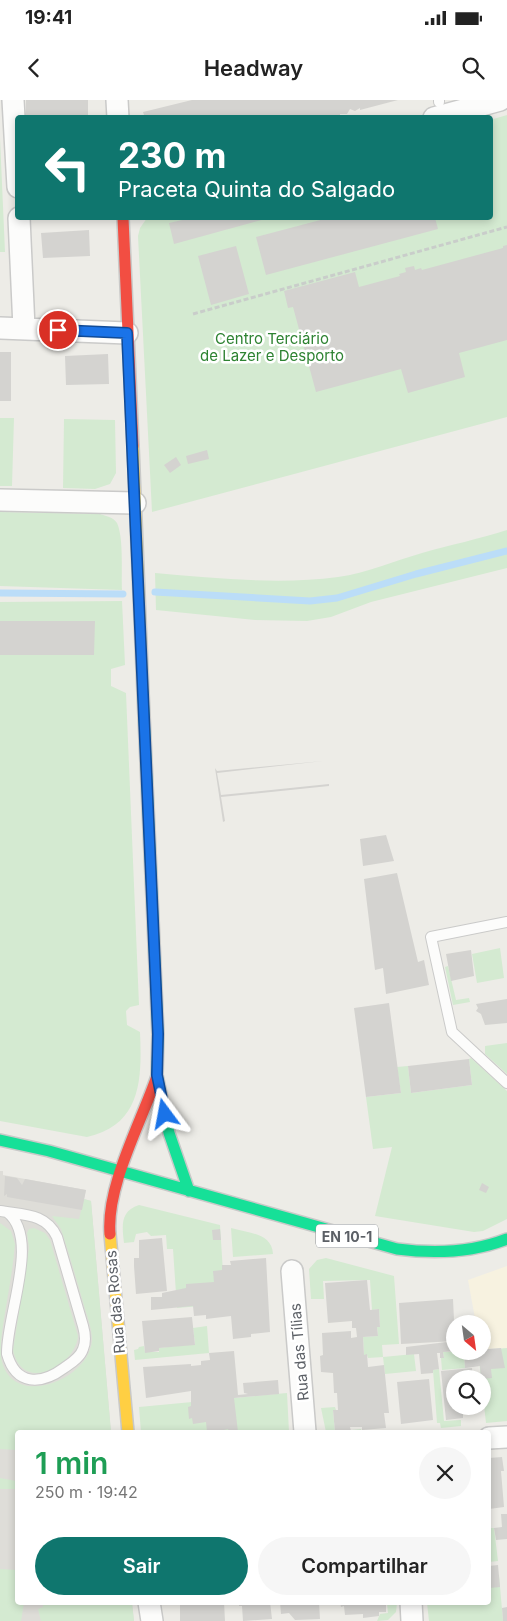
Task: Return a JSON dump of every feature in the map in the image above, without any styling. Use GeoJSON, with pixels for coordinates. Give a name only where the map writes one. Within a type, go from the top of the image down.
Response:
{"type":"FeatureCollection","features":[{"type":"Feature","properties":{"kind":"street"},"geometry":{"type":"LineString","coordinates":[[13,100],[15,135]]}},
{"type":"Feature","properties":{"kind":"street"},"geometry":{"type":"LineString","coordinates":[[117,100],[118,115]]}},
{"type":"Feature","properties":{"kind":"street"},"geometry":{"type":"LineString","coordinates":[[437,107],[500,100]]}},
{"type":"Feature","properties":{"kind":"street"},"geometry":{"type":"LineString","coordinates":[[19,220],[24,328]]}},
{"type":"Feature","properties":{"kind":"street"},"geometry":{"type":"LineString","coordinates":[[123,220],[158,1034],[157,1075],[170,1133],[189,1191]]}},
{"type":"Feature","properties":{"kind":"street"},"geometry":{"type":"LineString","coordinates":[[0,328],[127,333]]}},
{"type":"Feature","properties":{"kind":"street"},"geometry":{"type":"LineString","coordinates":[[0,500],[135,504]]}},
{"type":"Feature","properties":{"kind":"street","name":"Rua das Rosas"},"geometry":{"type":"LineString","coordinates":[[128,1430],[109,1237],[112,1200],[119,1172],[145,1112],[157,1075]]}},
{"type":"Feature","properties":{"kind":"street","name":"EN 10-1"},"geometry":{"type":"LineString","coordinates":[[0,1140],[49,1151],[397,1249],[421,1253],[460,1252],[492,1245],[507,1239]]}},
{"type":"Feature","properties":{"kind":"street","name":"Rua das Tílias"},"geometry":{"type":"LineString","coordinates":[[292,1271],[305,1430]]}},
{"type":"Feature","properties":{"kind":"street"},"geometry":{"type":"LineString","coordinates":[[491,1438],[507,1437]]}},
{"type":"Feature","properties":{"kind":"street"},"geometry":{"type":"LineString","coordinates":[[149,1605],[152,1621]]}},
{"type":"Feature","properties":{"kind":"street"},"geometry":{"type":"LineString","coordinates":[[411,1605],[412,1621]]}},
{"type":"Feature","properties":{"kind":"lane"},"geometry":{"type":"LineString","coordinates":[[507,922],[431,937],[452,1032],[507,1083]]}},
{"type":"Feature","properties":{"kind":"lane"},"geometry":{"type":"LineString","coordinates":[[3,1212],[38,1217],[50,1224],[54,1230],[84,1332],[84,1348],[79,1356],[52,1377],[38,1381],[23,1377],[12,1367],[7,1354],[22,1246],[17,1223],[3,1212]]}},
{"type":"Feature","properties":{"kind":"path"},"geometry":{"type":"LineString","coordinates":[[193,314],[507,227]]}},
{"type":"Feature","properties":{"kind":"shaded area"},"geometry":{"type":"Polygon","coordinates":[[[0,1171],[3,1171],[3,1175],[86,1190],[84,1199],[91,1201],[111,1430],[15,1430],[15,1605],[132,1605],[134,1621],[0,1621],[0,1171]]]}},
{"type":"Feature","properties":{"kind":"shaded area"},"geometry":{"type":"Polygon","coordinates":[[[507,1266],[507,1348],[491,1349],[491,1315],[474,1315],[468,1280],[507,1266]]]}},
{"type":"Feature","properties":{"kind":"green space","name":"Centro Terciário de Lazer e Desporto"},"geometry":{"type":"Polygon","coordinates":[[[507,115],[507,417],[152,512],[138,236],[140,228],[146,220],[493,220],[493,119],[507,115]]]}},
{"type":"Feature","properties":{"kind":"green space"},"geometry":{"type":"Polygon","coordinates":[[[0,138],[5,252],[0,252],[0,138]]]}},
{"type":"Feature","properties":{"kind":"green space"},"geometry":{"type":"Polygon","coordinates":[[[0,418],[14,418],[12,486],[0,486],[0,418]]]}},
{"type":"Feature","properties":{"kind":"green space"},"geometry":{"type":"Polygon","coordinates":[[[64,419],[115,420],[116,473],[110,484],[95,489],[63,488],[64,419]]]}},
{"type":"Feature","properties":{"kind":"green space"},"geometry":{"type":"Polygon","coordinates":[[[0,512],[100,514],[114,519],[121,537],[122,590],[0,586],[0,512]]]}},
{"type":"Feature","properties":{"kind":"green space"},"geometry":{"type":"Polygon","coordinates":[[[507,530],[507,568],[371,602],[331,617],[307,621],[255,620],[156,610],[155,573],[270,581],[338,577],[359,573],[422,553],[507,530]]]}},
{"type":"Feature","properties":{"kind":"green space"},"geometry":{"type":"Polygon","coordinates":[[[122,601],[125,665],[111,669],[111,686],[126,693],[139,1005],[130,1007],[126,1011],[127,1025],[140,1032],[139,1082],[135,1097],[128,1111],[119,1122],[105,1131],[87,1137],[0,1121],[0,602],[122,601]]]}},
{"type":"Feature","properties":{"kind":"green space"},"geometry":{"type":"Polygon","coordinates":[[[500,948],[504,978],[477,983],[472,954],[500,948]]]}},
{"type":"Feature","properties":{"kind":"green space"},"geometry":{"type":"Polygon","coordinates":[[[448,966],[456,1000],[469,998],[470,1002],[453,1005],[445,967],[448,966]]]}},
{"type":"Feature","properties":{"kind":"green space"},"geometry":{"type":"Polygon","coordinates":[[[507,1043],[507,1074],[485,1054],[485,1046],[507,1043]]]}},
{"type":"Feature","properties":{"kind":"green space"},"geometry":{"type":"Polygon","coordinates":[[[471,1058],[507,1091],[507,1219],[483,1231],[474,1232],[375,1216],[392,1147],[373,1149],[366,1097],[401,1093],[397,1067],[408,1066],[411,1093],[472,1085],[469,1059],[471,1058]]]}},
{"type":"Feature","properties":{"kind":"green space"},"geometry":{"type":"Polygon","coordinates":[[[84,1199],[91,1201],[111,1430],[15,1430],[15,1450],[0,1449],[0,1223],[11,1231],[15,1244],[2,1334],[1,1357],[7,1374],[19,1383],[33,1386],[49,1384],[65,1377],[78,1367],[88,1354],[92,1340],[89,1321],[64,1238],[61,1229],[52,1216],[79,1219],[84,1199]]]}},
{"type":"Feature","properties":{"kind":"green space"},"geometry":{"type":"Polygon","coordinates":[[[139,1205],[220,1225],[225,1304],[177,1308],[173,1249],[167,1249],[166,1235],[151,1236],[147,1232],[136,1234],[134,1242],[124,1243],[123,1225],[125,1215],[128,1211],[139,1205]]]}},
{"type":"Feature","properties":{"kind":"green space"},"geometry":{"type":"Polygon","coordinates":[[[34,1228],[45,1233],[50,1240],[78,1336],[75,1347],[68,1357],[58,1366],[48,1371],[37,1373],[27,1371],[18,1363],[13,1350],[29,1248],[27,1233],[29,1229],[34,1228]]]}},
{"type":"Feature","properties":{"kind":"green space"},"geometry":{"type":"Polygon","coordinates":[[[231,1228],[264,1238],[272,1247],[273,1254],[233,1257],[231,1228]]]}},
{"type":"Feature","properties":{"kind":"green space"},"geometry":{"type":"Polygon","coordinates":[[[326,1258],[394,1276],[399,1344],[382,1345],[383,1357],[368,1358],[367,1355],[364,1355],[363,1337],[378,1336],[377,1327],[380,1326],[379,1309],[372,1310],[370,1280],[323,1281],[324,1299],[311,1299],[309,1269],[317,1260],[326,1258]]]}},
{"type":"Feature","properties":{"kind":"green space"},"geometry":{"type":"Polygon","coordinates":[[[207,1326],[209,1353],[135,1360],[134,1350],[139,1347],[144,1346],[145,1352],[159,1352],[159,1348],[195,1344],[193,1328],[207,1326]]]}},
{"type":"Feature","properties":{"kind":"green space"},"geometry":{"type":"Polygon","coordinates":[[[507,1348],[507,1421],[486,1423],[485,1415],[491,1415],[491,1370],[480,1370],[479,1360],[491,1360],[491,1350],[507,1348]]]}},
{"type":"Feature","properties":{"kind":"green space"},"geometry":{"type":"Polygon","coordinates":[[[443,1352],[446,1352],[446,1360],[465,1360],[465,1368],[442,1370],[441,1358],[444,1358],[443,1352]]]}},
{"type":"Feature","properties":{"kind":"green space"},"geometry":{"type":"Polygon","coordinates":[[[414,1354],[416,1371],[385,1374],[383,1357],[414,1354]]]}},
{"type":"Feature","properties":{"kind":"green space"},"geometry":{"type":"Polygon","coordinates":[[[439,1369],[444,1421],[461,1420],[461,1426],[441,1428],[440,1423],[437,1423],[433,1370],[439,1369]]]}},
{"type":"Feature","properties":{"kind":"green space"},"geometry":{"type":"Polygon","coordinates":[[[287,1393],[289,1430],[141,1430],[139,1407],[287,1393]]]}},
{"type":"Feature","properties":{"kind":"green space"},"geometry":{"type":"Polygon","coordinates":[[[335,1407],[336,1410],[333,1411],[335,1430],[326,1430],[321,1408],[335,1407]]]}},
{"type":"Feature","properties":{"kind":"green space"},"geometry":{"type":"Polygon","coordinates":[[[0,1478],[15,1481],[15,1489],[0,1489],[0,1478]]]}},
{"type":"Feature","properties":{"kind":"green space"},"geometry":{"type":"Polygon","coordinates":[[[491,1528],[494,1528],[498,1561],[491,1562],[491,1528]]]}},
{"type":"Feature","properties":{"kind":"green space"},"geometry":{"type":"Polygon","coordinates":[[[0,1569],[15,1570],[15,1605],[24,1605],[21,1621],[0,1621],[0,1569]]]}},
{"type":"Feature","properties":{"kind":"green space"},"geometry":{"type":"Polygon","coordinates":[[[499,1575],[503,1621],[429,1621],[427,1605],[491,1605],[491,1576],[499,1575]]]}},
{"type":"Feature","properties":{"kind":"green space"},"geometry":{"type":"Polygon","coordinates":[[[43,1605],[132,1605],[134,1621],[41,1621],[38,1609],[43,1607],[43,1605]]]}},
{"type":"Feature","properties":{"kind":"green space"},"geometry":{"type":"Polygon","coordinates":[[[387,1605],[397,1605],[396,1612],[388,1620],[377,1621],[380,1614],[388,1613],[387,1605]]]}},
{"type":"Feature","properties":{"kind":"building"},"geometry":{"type":"Polygon","coordinates":[[[26,100],[88,100],[88,115],[26,115],[26,100]]]}},
{"type":"Feature","properties":{"kind":"building"},"geometry":{"type":"Polygon","coordinates":[[[192,100],[398,100],[360,110],[360,108],[355,111],[350,109],[347,114],[340,115],[144,115],[143,112],[192,100]]]}},
{"type":"Feature","properties":{"kind":"building"},"geometry":{"type":"Polygon","coordinates":[[[182,220],[262,220],[174,244],[169,223],[182,220]]]}},
{"type":"Feature","properties":{"kind":"building"},"geometry":{"type":"Polygon","coordinates":[[[320,220],[436,220],[438,229],[266,275],[256,237],[320,220]]]}},
{"type":"Feature","properties":{"kind":"building"},"geometry":{"type":"Polygon","coordinates":[[[89,230],[90,256],[43,258],[41,233],[89,230]]]}},
{"type":"Feature","properties":{"kind":"building"},"geometry":{"type":"Polygon","coordinates":[[[507,245],[507,340],[459,353],[465,377],[408,393],[401,369],[316,392],[293,307],[288,308],[284,291],[355,272],[359,287],[400,276],[399,274],[406,272],[405,268],[414,266],[415,270],[421,268],[422,270],[503,248],[503,246],[507,245]]]}},
{"type":"Feature","properties":{"kind":"building"},"geometry":{"type":"Polygon","coordinates":[[[236,246],[249,294],[211,305],[198,256],[236,246]]]}},
{"type":"Feature","properties":{"kind":"building"},"geometry":{"type":"Polygon","coordinates":[[[0,352],[11,352],[11,401],[0,401],[0,352]]]}},
{"type":"Feature","properties":{"kind":"building"},"geometry":{"type":"Polygon","coordinates":[[[108,354],[109,384],[66,385],[65,356],[108,354]]]}},
{"type":"Feature","properties":{"kind":"building"},"geometry":{"type":"Polygon","coordinates":[[[207,450],[209,459],[188,464],[186,456],[207,450]]]}},
{"type":"Feature","properties":{"kind":"building"},"geometry":{"type":"Polygon","coordinates":[[[176,457],[181,465],[170,473],[164,465],[176,457]]]}},
{"type":"Feature","properties":{"kind":"building"},"geometry":{"type":"Polygon","coordinates":[[[0,621],[95,621],[94,655],[0,655],[0,621]]]}},
{"type":"Feature","properties":{"kind":"building"},"geometry":{"type":"Polygon","coordinates":[[[323,761],[217,773],[221,795],[329,784],[329,786],[221,797],[225,821],[223,822],[215,768],[217,771],[323,761]]]}},
{"type":"Feature","properties":{"kind":"building"},"geometry":{"type":"Polygon","coordinates":[[[386,835],[394,861],[363,866],[360,839],[386,835]]]}},
{"type":"Feature","properties":{"kind":"building"},"geometry":{"type":"Polygon","coordinates":[[[397,873],[418,962],[424,960],[429,985],[386,994],[383,968],[375,970],[364,879],[397,873]]]}},
{"type":"Feature","properties":{"kind":"building"},"geometry":{"type":"Polygon","coordinates":[[[471,950],[474,976],[451,981],[446,954],[471,950]]]}},
{"type":"Feature","properties":{"kind":"building"},"geometry":{"type":"Polygon","coordinates":[[[507,999],[507,1023],[485,1025],[481,1014],[476,1011],[478,1008],[476,1004],[507,999]]]}},
{"type":"Feature","properties":{"kind":"building"},"geometry":{"type":"Polygon","coordinates":[[[389,1003],[401,1093],[366,1097],[354,1008],[389,1003]]]}},
{"type":"Feature","properties":{"kind":"building"},"geometry":{"type":"Polygon","coordinates":[[[469,1059],[472,1085],[411,1093],[408,1066],[469,1059]]]}},
{"type":"Feature","properties":{"kind":"building"},"geometry":{"type":"Polygon","coordinates":[[[5,1176],[17,1178],[22,1185],[25,1179],[86,1190],[82,1210],[7,1197],[7,1194],[4,1196],[5,1176]]]}},
{"type":"Feature","properties":{"kind":"building"},"geometry":{"type":"Polygon","coordinates":[[[482,1183],[489,1187],[486,1193],[479,1190],[482,1183]]]}},
{"type":"Feature","properties":{"kind":"building"},"geometry":{"type":"Polygon","coordinates":[[[220,1229],[221,1240],[213,1240],[212,1230],[220,1229]]]}},
{"type":"Feature","properties":{"kind":"building"},"geometry":{"type":"Polygon","coordinates":[[[162,1238],[167,1291],[136,1294],[134,1258],[139,1258],[139,1240],[162,1238]]]}},
{"type":"Feature","properties":{"kind":"building"},"geometry":{"type":"Polygon","coordinates":[[[266,1258],[270,1332],[251,1334],[251,1337],[233,1339],[231,1316],[206,1319],[206,1315],[194,1316],[193,1306],[151,1310],[151,1297],[162,1297],[162,1293],[186,1288],[186,1284],[214,1282],[213,1271],[222,1270],[222,1265],[231,1265],[230,1261],[266,1258]]]}},
{"type":"Feature","properties":{"kind":"building"},"geometry":{"type":"Polygon","coordinates":[[[367,1280],[370,1310],[379,1309],[380,1327],[377,1327],[378,1336],[363,1337],[364,1355],[367,1354],[368,1367],[384,1365],[389,1413],[384,1413],[386,1428],[362,1430],[362,1427],[350,1427],[351,1430],[335,1430],[333,1410],[338,1410],[337,1393],[334,1393],[333,1373],[321,1372],[320,1356],[323,1355],[322,1333],[351,1331],[351,1338],[357,1337],[356,1328],[352,1328],[352,1321],[328,1323],[325,1283],[367,1280]]]}},
{"type":"Feature","properties":{"kind":"building"},"geometry":{"type":"Polygon","coordinates":[[[453,1299],[454,1315],[446,1315],[446,1342],[401,1344],[399,1303],[453,1299]]]}},
{"type":"Feature","properties":{"kind":"building"},"geometry":{"type":"Polygon","coordinates":[[[192,1317],[195,1345],[159,1348],[159,1351],[145,1353],[142,1321],[192,1317]]]}},
{"type":"Feature","properties":{"kind":"building"},"geometry":{"type":"Polygon","coordinates":[[[446,1342],[446,1352],[443,1352],[444,1358],[440,1358],[440,1353],[437,1353],[439,1369],[433,1370],[433,1373],[421,1374],[419,1354],[406,1355],[406,1347],[446,1342]]]}},
{"type":"Feature","properties":{"kind":"building"},"geometry":{"type":"Polygon","coordinates":[[[501,1348],[505,1368],[491,1369],[492,1378],[491,1370],[480,1370],[480,1366],[465,1368],[465,1360],[491,1360],[491,1349],[501,1348]]]}},
{"type":"Feature","properties":{"kind":"building"},"geometry":{"type":"Polygon","coordinates":[[[234,1351],[238,1395],[248,1394],[244,1393],[243,1383],[278,1380],[279,1394],[234,1398],[238,1430],[207,1430],[206,1422],[193,1424],[192,1418],[189,1419],[188,1407],[191,1406],[191,1391],[146,1398],[143,1367],[201,1365],[201,1361],[210,1360],[209,1353],[234,1351]]]}},
{"type":"Feature","properties":{"kind":"building"},"geometry":{"type":"Polygon","coordinates":[[[472,1368],[472,1370],[451,1370],[472,1368]]]}},
{"type":"Feature","properties":{"kind":"building"},"geometry":{"type":"Polygon","coordinates":[[[441,1371],[446,1371],[446,1415],[463,1415],[463,1418],[446,1420],[441,1371]]]}},
{"type":"Feature","properties":{"kind":"building"},"geometry":{"type":"Polygon","coordinates":[[[429,1379],[433,1420],[401,1424],[397,1382],[429,1379]]]}},
{"type":"Feature","properties":{"kind":"building"},"geometry":{"type":"Polygon","coordinates":[[[502,1457],[504,1471],[501,1471],[504,1507],[491,1509],[491,1458],[502,1457]]]}},
{"type":"Feature","properties":{"kind":"building"},"geometry":{"type":"Polygon","coordinates":[[[501,1514],[507,1514],[507,1539],[496,1540],[494,1528],[502,1527],[501,1514]]]}},
{"type":"Feature","properties":{"kind":"building"},"geometry":{"type":"Polygon","coordinates":[[[498,1565],[500,1587],[491,1588],[491,1566],[498,1565]]]}},
{"type":"Feature","properties":{"kind":"building"},"geometry":{"type":"Polygon","coordinates":[[[180,1605],[224,1605],[225,1621],[180,1621],[180,1605]]]}},
{"type":"Feature","properties":{"kind":"building"},"geometry":{"type":"Polygon","coordinates":[[[270,1605],[272,1619],[243,1621],[242,1606],[239,1606],[270,1605]]]}},
{"type":"Feature","properties":{"kind":"building"},"geometry":{"type":"Polygon","coordinates":[[[280,1605],[319,1605],[320,1619],[295,1620],[289,1613],[281,1614],[280,1605]]]}},
{"type":"Feature","properties":{"kind":"building"},"geometry":{"type":"Polygon","coordinates":[[[341,1605],[386,1605],[386,1612],[379,1612],[379,1616],[363,1618],[363,1614],[345,1615],[344,1606],[341,1607],[341,1605]]]}},
{"type":"Feature","properties":{"kind":"building"},"geometry":{"type":"Polygon","coordinates":[[[507,1607],[507,1621],[503,1621],[502,1608],[507,1607]]]}},
{"type":"Feature","properties":{"kind":"waterway"},"geometry":{"type":"LineString","coordinates":[[155,592],[310,601],[337,598],[416,574],[507,551]]}},
{"type":"Feature","properties":{"kind":"waterway"},"geometry":{"type":"LineString","coordinates":[[0,593],[123,594]]}},
{"type":"Feature","properties":{"kind":"traffic: fast"},"geometry":{"type":"LineString","coordinates":[[143,693],[158,1034],[157,1075],[169,1133],[189,1191]]}},
{"type":"Feature","properties":{"kind":"traffic: fast"},"geometry":{"type":"LineString","coordinates":[[0,1140],[49,1151],[397,1249],[425,1252],[466,1250],[507,1239]]}},
{"type":"Feature","properties":{"kind":"traffic: slow"},"geometry":{"type":"LineString","coordinates":[[133,446],[143,693]]}},
{"type":"Feature","properties":{"kind":"traffic: slow"},"geometry":{"type":"LineString","coordinates":[[110,1234],[128,1430]]}},
{"type":"Feature","properties":{"kind":"traffic: jam"},"geometry":{"type":"LineString","coordinates":[[123,220],[133,446]]}},
{"type":"Feature","properties":{"kind":"traffic: jam"},"geometry":{"type":"LineString","coordinates":[[110,1234],[110,1215],[119,1175],[157,1076]]}},
{"type":"Feature","properties":{"kind":"route"},"geometry":{"type":"LineString","coordinates":[[58,330],[127,333],[158,1034],[157,1075],[165,1114]]}}]}
